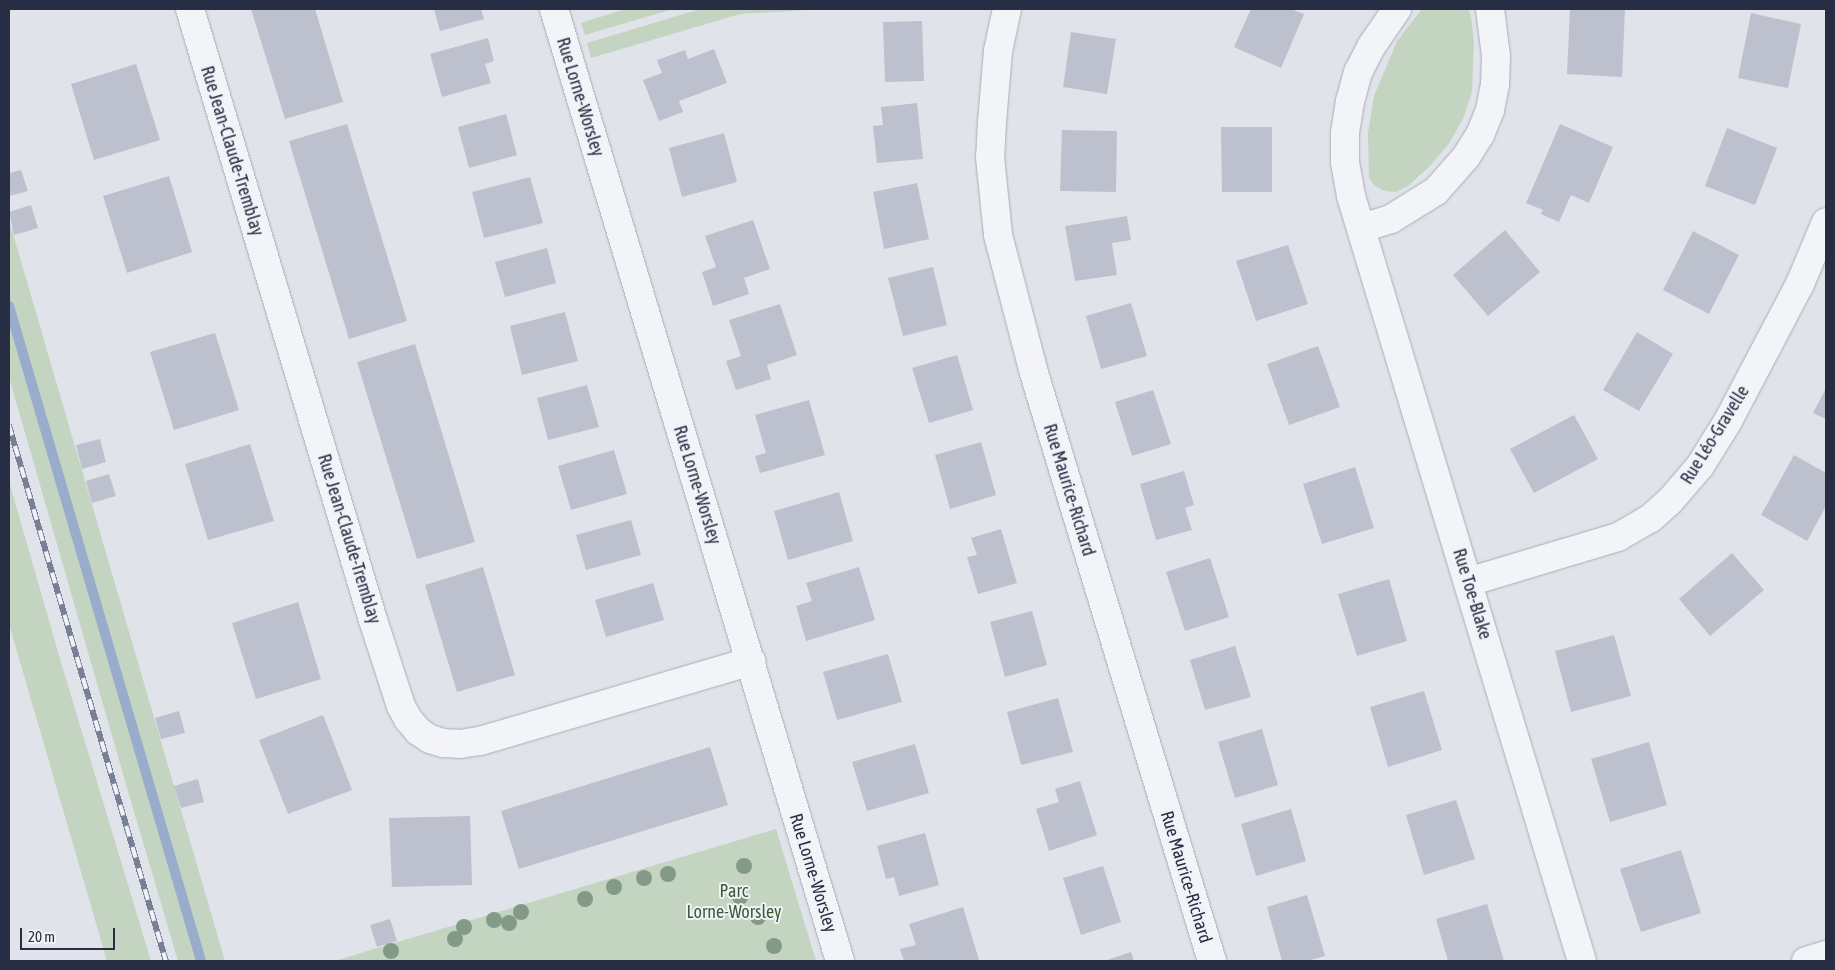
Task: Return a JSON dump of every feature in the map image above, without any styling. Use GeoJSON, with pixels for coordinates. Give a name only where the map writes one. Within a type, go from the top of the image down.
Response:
{"type":"FeatureCollection","features":[{"type":"Feature","properties":{"kind":"street","name":"Rue Jean-Claude-Tremblay"},"geometry":{"type":"LineString","coordinates":[[190,9],[373,620],[401,706],[408,719],[418,731],[430,739],[443,743],[460,744],[480,741],[751,661]]}},
{"type":"Feature","properties":{"kind":"street","name":"Rue Lorne-Worsley"},"geometry":{"type":"LineString","coordinates":[[554,9],[840,961]]}},
{"type":"Feature","properties":{"kind":"street","name":"Rue Maurice-Richard"},"geometry":{"type":"LineString","coordinates":[[1008,9],[998,51],[990,157],[998,235],[1034,373],[1212,961]]}},
{"type":"Feature","properties":{"kind":"street","name":"Rue Toe-Blake"},"geometry":{"type":"LineString","coordinates":[[1397,9],[1371,47],[1358,72],[1345,134],[1345,162],[1351,196],[1582,961]]}},
{"type":"Feature","properties":{"kind":"street"},"geometry":{"type":"LineString","coordinates":[[1362,228],[1391,219],[1436,190],[1466,158],[1480,135],[1490,110],[1495,86],[1496,56],[1490,9]]}},
{"type":"Feature","properties":{"kind":"street","name":"Rue Léo-Gravelle"},"geometry":{"type":"LineString","coordinates":[[1468,582],[1618,538],[1644,524],[1670,501],[1700,466],[1728,421],[1800,284],[1826,222]]}},
{"type":"Feature","properties":{"kind":"street"},"geometry":{"type":"LineString","coordinates":[[1806,961],[1826,955]]}},
{"type":"Feature","properties":{"kind":"green space"},"geometry":{"type":"Polygon","coordinates":[[[626,9],[673,9],[585,35],[581,23],[626,9]]]}},
{"type":"Feature","properties":{"kind":"green space"},"geometry":{"type":"Polygon","coordinates":[[[700,9],[822,9],[740,14],[591,58],[587,43],[700,9]]]}},
{"type":"Feature","properties":{"kind":"green space"},"geometry":{"type":"Polygon","coordinates":[[[1422,9],[1468,9],[1471,16],[1474,41],[1472,92],[1463,119],[1450,142],[1430,166],[1408,186],[1396,192],[1385,191],[1375,186],[1369,178],[1368,133],[1374,96],[1397,41],[1422,9]]]}},
{"type":"Feature","properties":{"kind":"green space"},"geometry":{"type":"Polygon","coordinates":[[[9,220],[225,961],[178,961],[123,774],[9,377],[9,220]]]}},
{"type":"Feature","properties":{"kind":"green space"},"geometry":{"type":"Polygon","coordinates":[[[9,481],[60,659],[151,961],[107,961],[9,624],[9,481]]]}},
{"type":"Feature","properties":{"kind":"green space","name":"Parc Lorne-Worsley"},"geometry":{"type":"Polygon","coordinates":[[[776,829],[816,961],[334,961],[776,829]]]}},
{"type":"Feature","properties":{"kind":"building"},"geometry":{"type":"Polygon","coordinates":[[[251,9],[315,9],[343,102],[285,119],[251,9]]]}},
{"type":"Feature","properties":{"kind":"building"},"geometry":{"type":"Polygon","coordinates":[[[434,9],[481,9],[484,19],[440,31],[434,9]]]}},
{"type":"Feature","properties":{"kind":"building"},"geometry":{"type":"Polygon","coordinates":[[[1251,9],[1291,9],[1304,14],[1281,68],[1234,47],[1251,9]]]}},
{"type":"Feature","properties":{"kind":"building"},"geometry":{"type":"Polygon","coordinates":[[[1570,9],[1625,9],[1622,77],[1567,74],[1570,9]]]}},
{"type":"Feature","properties":{"kind":"building"},"geometry":{"type":"Polygon","coordinates":[[[1751,13],[1801,24],[1788,88],[1738,78],[1751,13]]]}},
{"type":"Feature","properties":{"kind":"building"},"geometry":{"type":"Polygon","coordinates":[[[922,21],[924,81],[885,82],[883,22],[922,21]]]}},
{"type":"Feature","properties":{"kind":"building"},"geometry":{"type":"Polygon","coordinates":[[[1071,32],[1116,39],[1107,94],[1063,87],[1071,32]]]}},
{"type":"Feature","properties":{"kind":"building"},"geometry":{"type":"Polygon","coordinates":[[[488,38],[494,61],[485,64],[491,83],[442,97],[430,54],[488,38]]]}},
{"type":"Feature","properties":{"kind":"building"},"geometry":{"type":"Polygon","coordinates":[[[714,49],[727,83],[679,101],[683,112],[659,121],[643,80],[662,73],[657,60],[685,50],[688,59],[714,49]]]}},
{"type":"Feature","properties":{"kind":"building"},"geometry":{"type":"Polygon","coordinates":[[[136,64],[160,140],[94,160],[71,84],[136,64]]]}},
{"type":"Feature","properties":{"kind":"building"},"geometry":{"type":"Polygon","coordinates":[[[917,103],[923,159],[877,163],[873,126],[883,125],[881,107],[917,103]]]}},
{"type":"Feature","properties":{"kind":"building"},"geometry":{"type":"Polygon","coordinates":[[[506,114],[517,155],[469,168],[458,127],[506,114]]]}},
{"type":"Feature","properties":{"kind":"building"},"geometry":{"type":"Polygon","coordinates":[[[347,124],[407,321],[349,339],[289,141],[347,124]]]}},
{"type":"Feature","properties":{"kind":"building"},"geometry":{"type":"Polygon","coordinates":[[[1560,124],[1613,147],[1589,203],[1571,195],[1559,222],[1541,214],[1543,210],[1526,203],[1560,124]]]}},
{"type":"Feature","properties":{"kind":"building"},"geometry":{"type":"Polygon","coordinates":[[[1221,127],[1272,127],[1272,192],[1222,192],[1221,127]]]}},
{"type":"Feature","properties":{"kind":"building"},"geometry":{"type":"Polygon","coordinates":[[[1727,128],[1777,148],[1755,205],[1705,186],[1727,128]]]}},
{"type":"Feature","properties":{"kind":"building"},"geometry":{"type":"Polygon","coordinates":[[[1062,130],[1117,131],[1116,192],[1060,191],[1062,130]]]}},
{"type":"Feature","properties":{"kind":"building"},"geometry":{"type":"Polygon","coordinates":[[[724,133],[737,182],[682,197],[669,148],[724,133]]]}},
{"type":"Feature","properties":{"kind":"building"},"geometry":{"type":"Polygon","coordinates":[[[21,170],[28,191],[9,196],[9,173],[21,170]]]}},
{"type":"Feature","properties":{"kind":"building"},"geometry":{"type":"Polygon","coordinates":[[[169,176],[192,252],[127,273],[103,196],[169,176]]]}},
{"type":"Feature","properties":{"kind":"building"},"geometry":{"type":"Polygon","coordinates":[[[530,177],[543,223],[484,238],[472,192],[530,177]]]}},
{"type":"Feature","properties":{"kind":"building"},"geometry":{"type":"Polygon","coordinates":[[[917,183],[929,239],[884,249],[873,192],[917,183]]]}},
{"type":"Feature","properties":{"kind":"building"},"geometry":{"type":"Polygon","coordinates":[[[31,205],[38,228],[14,235],[9,212],[31,205]]]}},
{"type":"Feature","properties":{"kind":"building"},"geometry":{"type":"Polygon","coordinates":[[[1127,216],[1131,240],[1112,243],[1117,275],[1075,281],[1065,226],[1127,216]]]}},
{"type":"Feature","properties":{"kind":"building"},"geometry":{"type":"Polygon","coordinates":[[[753,220],[770,269],[744,278],[749,294],[713,306],[702,272],[716,267],[705,236],[753,220]]]}},
{"type":"Feature","properties":{"kind":"building"},"geometry":{"type":"Polygon","coordinates":[[[1505,230],[1540,272],[1488,316],[1453,275],[1505,230]]]}},
{"type":"Feature","properties":{"kind":"building"},"geometry":{"type":"Polygon","coordinates":[[[1693,231],[1739,255],[1709,314],[1663,290],[1693,231]]]}},
{"type":"Feature","properties":{"kind":"building"},"geometry":{"type":"Polygon","coordinates":[[[1288,245],[1308,304],[1256,321],[1236,261],[1288,245]]]}},
{"type":"Feature","properties":{"kind":"building"},"geometry":{"type":"Polygon","coordinates":[[[547,248],[556,283],[505,297],[495,262],[547,248]]]}},
{"type":"Feature","properties":{"kind":"building"},"geometry":{"type":"Polygon","coordinates":[[[933,267],[947,325],[903,336],[888,278],[933,267]]]}},
{"type":"Feature","properties":{"kind":"building"},"geometry":{"type":"Polygon","coordinates":[[[1131,303],[1147,356],[1101,369],[1086,316],[1131,303]]]}},
{"type":"Feature","properties":{"kind":"building"},"geometry":{"type":"Polygon","coordinates":[[[780,304],[797,355],[767,365],[771,379],[736,390],[726,361],[741,356],[729,320],[780,304]]]}},
{"type":"Feature","properties":{"kind":"building"},"geometry":{"type":"Polygon","coordinates":[[[565,312],[578,361],[522,375],[510,326],[565,312]]]}},
{"type":"Feature","properties":{"kind":"building"},"geometry":{"type":"Polygon","coordinates":[[[1637,332],[1673,354],[1639,411],[1603,390],[1637,332]]]}},
{"type":"Feature","properties":{"kind":"building"},"geometry":{"type":"Polygon","coordinates":[[[215,333],[239,410],[174,430],[150,352],[215,333]]]}},
{"type":"Feature","properties":{"kind":"building"},"geometry":{"type":"Polygon","coordinates":[[[415,344],[475,542],[417,559],[357,362],[415,344]]]}},
{"type":"Feature","properties":{"kind":"building"},"geometry":{"type":"Polygon","coordinates":[[[1318,346],[1340,407],[1289,425],[1267,364],[1318,346]]]}},
{"type":"Feature","properties":{"kind":"building"},"geometry":{"type":"Polygon","coordinates":[[[957,355],[973,410],[929,423],[912,368],[957,355]]]}},
{"type":"Feature","properties":{"kind":"building"},"geometry":{"type":"Polygon","coordinates":[[[587,385],[599,427],[548,440],[537,398],[587,385]]]}},
{"type":"Feature","properties":{"kind":"building"},"geometry":{"type":"Polygon","coordinates":[[[1826,388],[1826,419],[1813,413],[1826,388]]]}},
{"type":"Feature","properties":{"kind":"building"},"geometry":{"type":"Polygon","coordinates":[[[1153,390],[1171,444],[1132,456],[1115,402],[1153,390]]]}},
{"type":"Feature","properties":{"kind":"building"},"geometry":{"type":"Polygon","coordinates":[[[809,400],[825,455],[760,473],[755,456],[766,453],[755,415],[809,400]]]}},
{"type":"Feature","properties":{"kind":"building"},"geometry":{"type":"Polygon","coordinates":[[[1574,415],[1598,459],[1534,493],[1510,449],[1574,415]]]}},
{"type":"Feature","properties":{"kind":"building"},"geometry":{"type":"Polygon","coordinates":[[[100,439],[106,462],[82,469],[76,445],[100,439]]]}},
{"type":"Feature","properties":{"kind":"building"},"geometry":{"type":"Polygon","coordinates":[[[981,442],[996,495],[950,509],[935,455],[981,442]]]}},
{"type":"Feature","properties":{"kind":"building"},"geometry":{"type":"Polygon","coordinates":[[[250,444],[274,521],[208,540],[185,464],[250,444]]]}},
{"type":"Feature","properties":{"kind":"building"},"geometry":{"type":"Polygon","coordinates":[[[614,450],[627,494],[571,510],[558,466],[614,450]]]}},
{"type":"Feature","properties":{"kind":"building"},"geometry":{"type":"Polygon","coordinates":[[[1794,455],[1826,473],[1826,506],[1807,541],[1761,515],[1794,455]]]}},
{"type":"Feature","properties":{"kind":"building"},"geometry":{"type":"Polygon","coordinates":[[[1355,467],[1374,528],[1322,544],[1303,484],[1355,467]]]}},
{"type":"Feature","properties":{"kind":"building"},"geometry":{"type":"Polygon","coordinates":[[[1184,471],[1194,505],[1185,508],[1192,530],[1156,540],[1140,484],[1184,471]]]}},
{"type":"Feature","properties":{"kind":"building"},"geometry":{"type":"Polygon","coordinates":[[[109,474],[116,496],[92,503],[86,481],[109,474]]]}},
{"type":"Feature","properties":{"kind":"building"},"geometry":{"type":"Polygon","coordinates":[[[839,492],[853,541],[788,560],[774,511],[839,492]]]}},
{"type":"Feature","properties":{"kind":"building"},"geometry":{"type":"Polygon","coordinates":[[[631,520],[641,555],[586,570],[576,535],[631,520]]]}},
{"type":"Feature","properties":{"kind":"building"},"geometry":{"type":"Polygon","coordinates":[[[1001,529],[1017,583],[978,594],[967,557],[977,555],[971,538],[1001,529]]]}},
{"type":"Feature","properties":{"kind":"building"},"geometry":{"type":"Polygon","coordinates":[[[1732,553],[1764,590],[1710,636],[1679,599],[1732,553]]]}},
{"type":"Feature","properties":{"kind":"building"},"geometry":{"type":"Polygon","coordinates":[[[1210,558],[1229,617],[1185,631],[1166,572],[1210,558]]]}},
{"type":"Feature","properties":{"kind":"building"},"geometry":{"type":"Polygon","coordinates":[[[483,567],[515,675],[457,692],[425,585],[483,567]]]}},
{"type":"Feature","properties":{"kind":"building"},"geometry":{"type":"Polygon","coordinates":[[[859,567],[875,620],[806,641],[796,606],[812,601],[806,583],[859,567]]]}},
{"type":"Feature","properties":{"kind":"building"},"geometry":{"type":"Polygon","coordinates":[[[1389,579],[1407,641],[1357,656],[1338,594],[1389,579]]]}},
{"type":"Feature","properties":{"kind":"building"},"geometry":{"type":"Polygon","coordinates":[[[653,583],[664,620],[606,637],[595,600],[653,583]]]}},
{"type":"Feature","properties":{"kind":"building"},"geometry":{"type":"Polygon","coordinates":[[[298,602],[321,679],[256,699],[232,623],[298,602]]]}},
{"type":"Feature","properties":{"kind":"building"},"geometry":{"type":"Polygon","coordinates":[[[1032,611],[1047,665],[1005,677],[990,622],[1032,611]]]}},
{"type":"Feature","properties":{"kind":"building"},"geometry":{"type":"Polygon","coordinates":[[[1614,635],[1631,696],[1571,712],[1555,651],[1614,635]]]}},
{"type":"Feature","properties":{"kind":"building"},"geometry":{"type":"Polygon","coordinates":[[[1235,646],[1251,697],[1205,710],[1190,660],[1235,646]]]}},
{"type":"Feature","properties":{"kind":"building"},"geometry":{"type":"Polygon","coordinates":[[[888,654],[902,702],[837,720],[823,672],[888,654]]]}},
{"type":"Feature","properties":{"kind":"building"},"geometry":{"type":"Polygon","coordinates":[[[1424,691],[1442,750],[1388,767],[1370,707],[1424,691]]]}},
{"type":"Feature","properties":{"kind":"building"},"geometry":{"type":"Polygon","coordinates":[[[1058,698],[1073,752],[1021,765],[1007,712],[1058,698]]]}},
{"type":"Feature","properties":{"kind":"building"},"geometry":{"type":"Polygon","coordinates":[[[179,711],[185,733],[161,739],[155,718],[179,711]]]}},
{"type":"Feature","properties":{"kind":"building"},"geometry":{"type":"Polygon","coordinates":[[[323,715],[352,790],[288,814],[259,740],[323,715]]]}},
{"type":"Feature","properties":{"kind":"building"},"geometry":{"type":"Polygon","coordinates":[[[1262,729],[1278,785],[1235,798],[1218,742],[1262,729]]]}},
{"type":"Feature","properties":{"kind":"building"},"geometry":{"type":"Polygon","coordinates":[[[1649,742],[1667,805],[1610,822],[1591,759],[1649,742]]]}},
{"type":"Feature","properties":{"kind":"building"},"geometry":{"type":"Polygon","coordinates":[[[915,744],[929,793],[867,811],[852,762],[915,744]]]}},
{"type":"Feature","properties":{"kind":"building"},"geometry":{"type":"Polygon","coordinates":[[[710,747],[728,805],[519,869],[501,811],[710,747]]]}},
{"type":"Feature","properties":{"kind":"building"},"geometry":{"type":"Polygon","coordinates":[[[198,779],[204,802],[181,808],[174,786],[198,779]]]}},
{"type":"Feature","properties":{"kind":"building"},"geometry":{"type":"Polygon","coordinates":[[[1080,781],[1097,835],[1049,851],[1036,809],[1059,802],[1055,789],[1080,781]]]}},
{"type":"Feature","properties":{"kind":"building"},"geometry":{"type":"Polygon","coordinates":[[[1456,800],[1475,859],[1424,875],[1406,815],[1456,800]]]}},
{"type":"Feature","properties":{"kind":"building"},"geometry":{"type":"Polygon","coordinates":[[[1291,809],[1306,861],[1256,876],[1241,824],[1291,809]]]}},
{"type":"Feature","properties":{"kind":"building"},"geometry":{"type":"Polygon","coordinates":[[[470,816],[472,885],[392,887],[389,818],[470,816]]]}},
{"type":"Feature","properties":{"kind":"building"},"geometry":{"type":"Polygon","coordinates":[[[925,833],[939,885],[899,896],[894,877],[886,879],[877,846],[925,833]]]}},
{"type":"Feature","properties":{"kind":"building"},"geometry":{"type":"Polygon","coordinates":[[[1681,850],[1701,913],[1641,932],[1620,869],[1681,850]]]}},
{"type":"Feature","properties":{"kind":"building"},"geometry":{"type":"Polygon","coordinates":[[[1103,866],[1121,922],[1081,935],[1063,878],[1103,866]]]}},
{"type":"Feature","properties":{"kind":"building"},"geometry":{"type":"Polygon","coordinates":[[[1307,895],[1325,956],[1307,961],[1282,961],[1267,907],[1307,895]]]}},
{"type":"Feature","properties":{"kind":"building"},"geometry":{"type":"Polygon","coordinates":[[[1487,904],[1504,961],[1448,961],[1436,919],[1487,904]]]}},
{"type":"Feature","properties":{"kind":"building"},"geometry":{"type":"Polygon","coordinates":[[[963,907],[979,960],[904,961],[900,949],[916,945],[909,924],[963,907]]]}},
{"type":"Feature","properties":{"kind":"building"},"geometry":{"type":"Polygon","coordinates":[[[390,919],[397,941],[377,947],[370,925],[390,919]]]}},
{"type":"Feature","properties":{"kind":"building"},"geometry":{"type":"Polygon","coordinates":[[[1131,952],[1134,961],[1104,961],[1131,952]]]}},
{"type":"Feature","properties":{"kind":"waterway"},"geometry":{"type":"LineString","coordinates":[[9,306],[201,961]]}},
{"type":"Feature","properties":{"kind":"railway"},"geometry":{"type":"LineString","coordinates":[[9,425],[166,961]]}}]}
